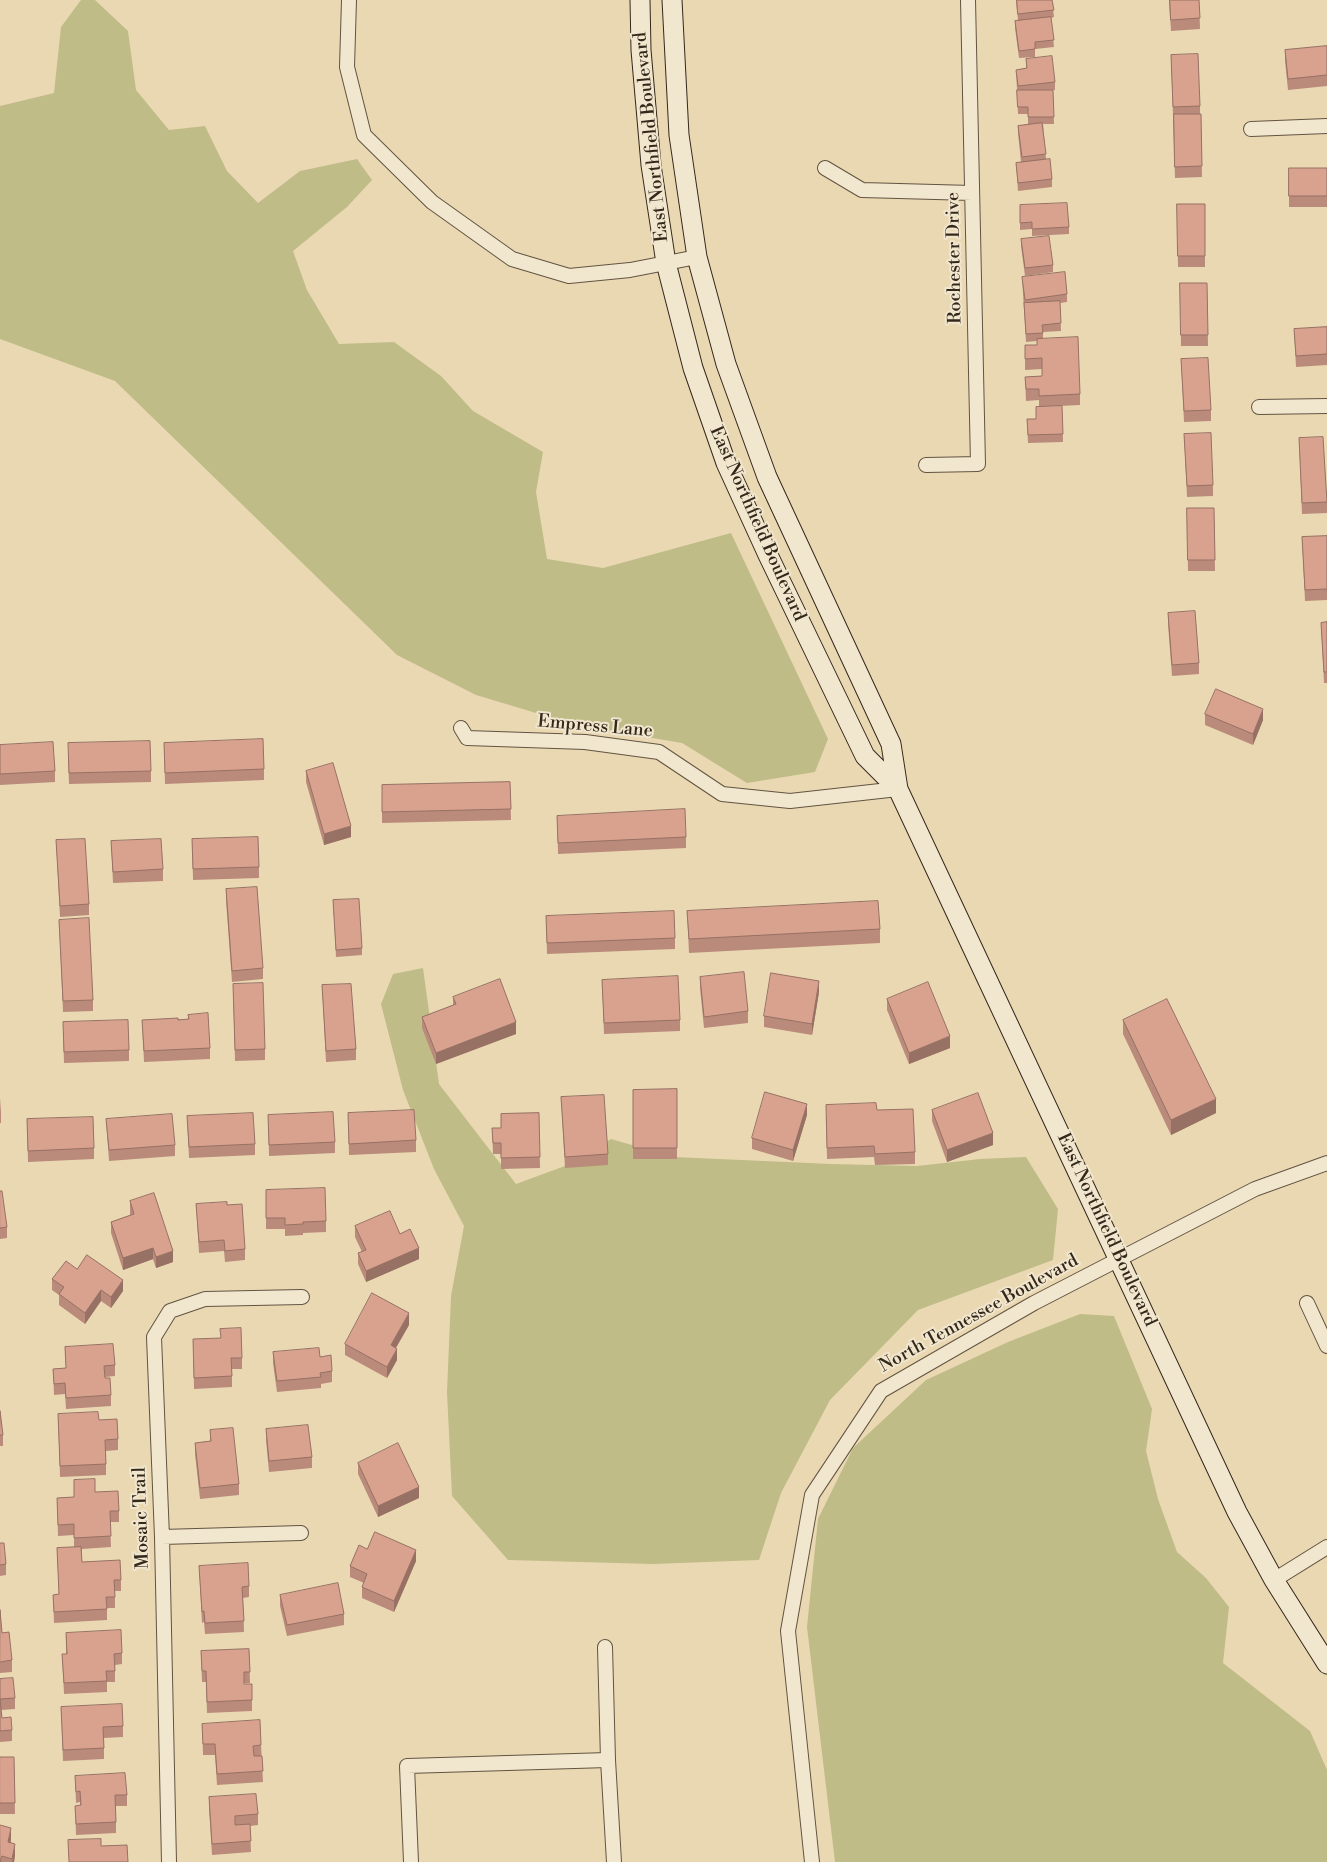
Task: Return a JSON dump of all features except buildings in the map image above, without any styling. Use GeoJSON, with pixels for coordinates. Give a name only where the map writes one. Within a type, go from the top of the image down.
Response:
{"type":"FeatureCollection","features":[{"type":"Feature","properties":{"kind":"main road","name":"East Northfield Boulevard"},"geometry":{"type":"LineString","coordinates":[[640,0],[640,50],[651,165],[666,264],[693,368],[726,463],[864,756],[898,789]]}},
{"type":"Feature","properties":{"kind":"main road","name":"East Northfield Boulevard"},"geometry":{"type":"LineString","coordinates":[[672,0],[679,135],[698,257],[726,364],[767,477],[890,744],[898,789],[1237,1512],[1274,1580],[1327,1664]]}},
{"type":"Feature","properties":{"kind":"street"},"geometry":{"type":"LineString","coordinates":[[349,0],[347,67],[364,135],[432,202],[512,259],[568,276],[630,270],[698,257]]}},
{"type":"Feature","properties":{"kind":"street","name":"Rochester Drive"},"geometry":{"type":"LineString","coordinates":[[926,465],[978,464],[968,0]]}},
{"type":"Feature","properties":{"kind":"street"},"geometry":{"type":"LineString","coordinates":[[1250,129],[1327,126]]}},
{"type":"Feature","properties":{"kind":"street"},"geometry":{"type":"LineString","coordinates":[[825,168],[862,190],[972,193]]}},
{"type":"Feature","properties":{"kind":"street"},"geometry":{"type":"LineString","coordinates":[[1259,407],[1327,406]]}},
{"type":"Feature","properties":{"kind":"street","name":"Empress Lane"},"geometry":{"type":"LineString","coordinates":[[461,728],[467,738],[585,742],[659,752],[722,794],[790,801],[898,789]]}},
{"type":"Feature","properties":{"kind":"street","name":"North Tennessee Boulevard"},"geometry":{"type":"LineString","coordinates":[[812,1862],[788,1631],[812,1495],[880,1391],[1034,1303],[1254,1189],[1327,1163]]}},
{"type":"Feature","properties":{"kind":"street","name":"Mosaic Trail"},"geometry":{"type":"LineString","coordinates":[[169,1862],[162,1537],[154,1337],[170,1311],[205,1299],[302,1297]]}},
{"type":"Feature","properties":{"kind":"street"},"geometry":{"type":"LineString","coordinates":[[1307,1303],[1327,1346]]}},
{"type":"Feature","properties":{"kind":"street"},"geometry":{"type":"LineString","coordinates":[[162,1537],[301,1533]]}},
{"type":"Feature","properties":{"kind":"street"},"geometry":{"type":"LineString","coordinates":[[1274,1580],[1327,1547]]}},
{"type":"Feature","properties":{"kind":"street"},"geometry":{"type":"LineString","coordinates":[[605,1647],[608,1760],[614,1862]]}},
{"type":"Feature","properties":{"kind":"street"},"geometry":{"type":"LineString","coordinates":[[411,1862],[407,1766],[608,1760]]}},
{"type":"Feature","properties":{"kind":"shaded area"},"geometry":{"type":"Polygon","coordinates":[[[81,0],[95,0],[128,31],[136,90],[169,130],[205,126],[227,171],[258,203],[300,171],[357,159],[372,180],[347,207],[293,251],[307,290],[339,344],[394,342],[441,376],[473,411],[543,452],[536,492],[547,559],[603,568],[731,533],[828,739],[815,772],[747,783],[682,743],[576,725],[476,695],[397,655],[115,381],[0,339],[0,106],[54,93],[61,27],[81,0]]]}},
{"type":"Feature","properties":{"kind":"shaded area"},"geometry":{"type":"Polygon","coordinates":[[[423,968],[439,1084],[516,1184],[565,1166],[611,1139],[674,1157],[831,1164],[917,1166],[980,1159],[1026,1157],[1058,1209],[1053,1260],[918,1310],[830,1400],[781,1493],[759,1560],[653,1564],[508,1560],[452,1496],[447,1392],[451,1296],[464,1226],[434,1169],[403,1090],[381,1004],[393,974],[423,968]]]}},
{"type":"Feature","properties":{"kind":"shaded area"},"geometry":{"type":"Polygon","coordinates":[[[1080,1314],[1114,1316],[1152,1409],[1146,1451],[1158,1499],[1177,1552],[1206,1578],[1229,1607],[1223,1663],[1310,1731],[1327,1770],[1327,1862],[835,1862],[807,1627],[818,1519],[853,1448],[926,1380],[1008,1342],[1080,1314]]]}}]}
